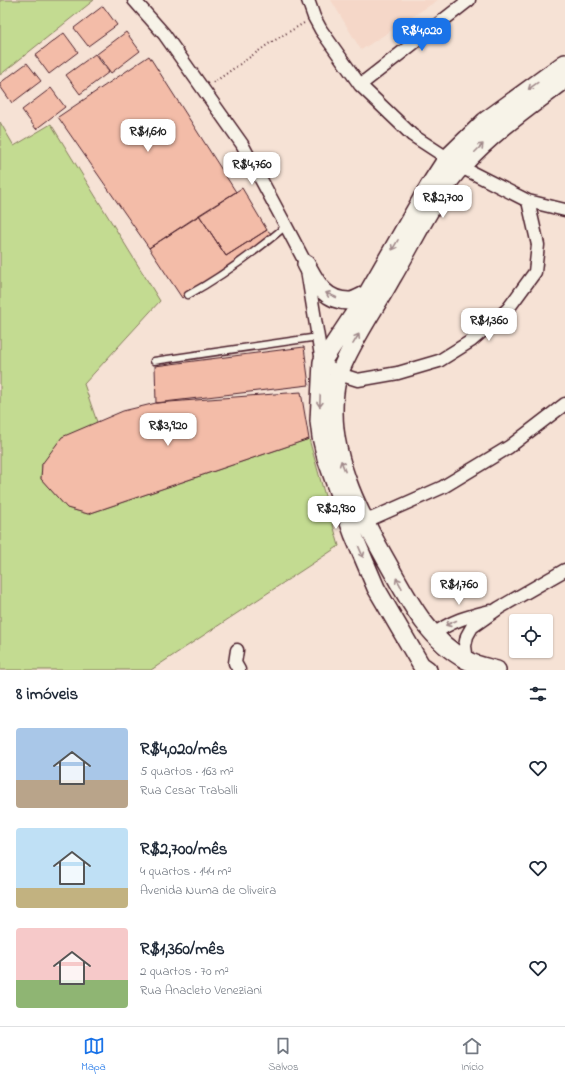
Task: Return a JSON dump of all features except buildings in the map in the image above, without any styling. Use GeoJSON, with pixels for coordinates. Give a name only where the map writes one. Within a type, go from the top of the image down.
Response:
{"type":"FeatureCollection","features":[{"type":"Feature","properties":{"kind":"street"},"geometry":{"type":"LineString","coordinates":[[134,0],[164,34],[242,144],[319,287],[328,295],[350,301],[367,294]]}},
{"type":"Feature","properties":{"kind":"street"},"geometry":{"type":"LineString","coordinates":[[308,0],[314,17],[360,85],[412,135],[454,162],[528,201],[565,210]]}},
{"type":"Feature","properties":{"kind":"street"},"geometry":{"type":"LineString","coordinates":[[360,85],[469,0]]}},
{"type":"Feature","properties":{"kind":"street"},"geometry":{"type":"LineString","coordinates":[[428,670],[421,665],[376,588],[340,458],[336,438],[334,412],[339,374],[352,346],[442,193],[454,162],[485,121],[565,64]]}},
{"type":"Feature","properties":{"kind":"street"},"geometry":{"type":"LineString","coordinates":[[322,362],[367,294],[429,186],[454,162],[565,80]]}},
{"type":"Feature","properties":{"kind":"street"},"geometry":{"type":"LineString","coordinates":[[322,362],[339,374],[358,380],[398,373],[439,361],[471,341],[508,309],[535,272],[538,245],[528,201]]}},
{"type":"Feature","properties":{"kind":"street"},"geometry":{"type":"LineString","coordinates":[[306,264],[322,362],[320,437],[326,458],[359,528],[432,635],[466,666],[497,670]]}},
{"type":"Feature","properties":{"kind":"street"},"geometry":{"type":"LineString","coordinates":[[359,528],[443,487],[509,447],[565,404]]}},
{"type":"Feature","properties":{"kind":"street"},"geometry":{"type":"LineString","coordinates":[[466,666],[465,646],[467,636],[472,627],[499,608],[565,570]]}},
{"type":"Feature","properties":{"kind":"street"},"geometry":{"type":"LineString","coordinates":[[414,652],[420,642],[444,626],[462,618],[499,608]]}},
{"type":"Feature","properties":{"kind":"street"},"geometry":{"type":"LineString","coordinates":[[237,650],[235,663],[239,670]]}},
{"type":"Feature","properties":{"kind":"lane"},"geometry":{"type":"LineString","coordinates":[[188,295],[212,281],[286,226]]}},
{"type":"Feature","properties":{"kind":"lane"},"geometry":{"type":"LineString","coordinates":[[154,361],[318,337]]}},
{"type":"Feature","properties":{"kind":"path"},"geometry":{"type":"LineString","coordinates":[[204,89],[270,43],[314,17]]}},
{"type":"Feature","properties":{"kind":"shaded area"},"geometry":{"type":"Polygon","coordinates":[[[331,0],[438,0],[361,50],[331,0]]]}},
{"type":"Feature","properties":{"kind":"green space"},"geometry":{"type":"Polygon","coordinates":[[[0,0],[94,0],[0,75],[0,0]]]}},
{"type":"Feature","properties":{"kind":"green space"},"geometry":{"type":"Polygon","coordinates":[[[0,122],[14,146],[51,124],[160,301],[84,384],[97,422],[42,464],[41,479],[67,508],[88,514],[309,439],[339,546],[151,670],[0,670],[0,122]]]}}]}
